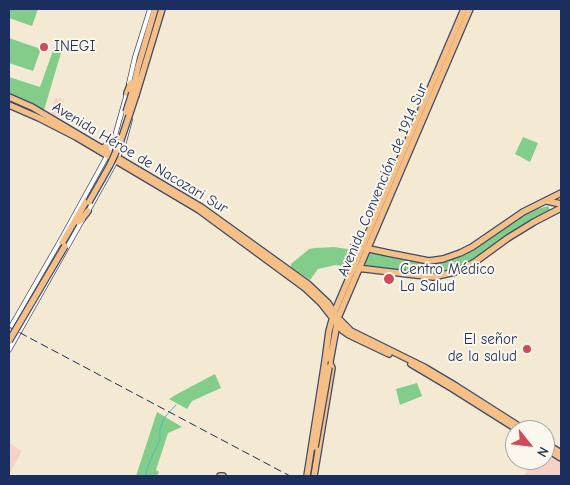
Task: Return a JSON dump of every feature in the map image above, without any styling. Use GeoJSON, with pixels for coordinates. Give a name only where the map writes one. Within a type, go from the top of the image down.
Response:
{"type":"FeatureCollection","features":[{"type":"Feature","properties":{"kind":"main road"},"geometry":{"type":"LineString","coordinates":[[9,341],[77,221],[117,142],[155,9]]}},
{"type":"Feature","properties":{"kind":"main road"},"geometry":{"type":"LineString","coordinates":[[131,93],[144,70],[162,9]]}},
{"type":"Feature","properties":{"kind":"main road","name":"Avenida Convención de 1914 Sur"},"geometry":{"type":"LineString","coordinates":[[365,247],[464,9]]}},
{"type":"Feature","properties":{"kind":"main road","name":"Avenida Convención de 1914 Sur"},"geometry":{"type":"LineString","coordinates":[[314,476],[332,368],[328,362],[329,331],[343,306],[356,268],[470,9]]}},
{"type":"Feature","properties":{"kind":"main road","name":"Avenida Héroe de Nacozari Sur"},"geometry":{"type":"LineString","coordinates":[[9,97],[32,107],[103,148],[115,161],[199,210],[305,288],[335,318],[349,336],[411,364],[505,422]]}},
{"type":"Feature","properties":{"kind":"main road","name":"Avenida Héroe de Nacozari Sur"},"geometry":{"type":"LineString","coordinates":[[9,105],[39,118],[108,154]]}},
{"type":"Feature","properties":{"kind":"main road"},"geometry":{"type":"LineString","coordinates":[[103,148],[114,140]]}},
{"type":"Feature","properties":{"kind":"main road","name":"Avenida Héroe de Nacozari Sur"},"geometry":{"type":"LineString","coordinates":[[115,161],[201,206],[308,284],[328,303],[335,318],[351,331],[424,367],[509,420]]}},
{"type":"Feature","properties":{"kind":"main road"},"geometry":{"type":"LineString","coordinates":[[365,247],[428,261],[444,259],[472,247],[523,212],[561,194]]}},
{"type":"Feature","properties":{"kind":"main road"},"geometry":{"type":"LineString","coordinates":[[535,198],[537,201],[536,206]]}},
{"type":"Feature","properties":{"kind":"main road"},"geometry":{"type":"LineString","coordinates":[[547,201],[561,204]]}},
{"type":"Feature","properties":{"kind":"main road"},"geometry":{"type":"LineString","coordinates":[[356,268],[433,276],[455,272],[475,262],[534,222],[561,208]]}},
{"type":"Feature","properties":{"kind":"main road"},"geometry":{"type":"LineString","coordinates":[[199,210],[213,215]]}},
{"type":"Feature","properties":{"kind":"main road"},"geometry":{"type":"LineString","coordinates":[[77,221],[88,211]]}},
{"type":"Feature","properties":{"kind":"main road"},"geometry":{"type":"LineString","coordinates":[[9,334],[63,245]]}},
{"type":"Feature","properties":{"kind":"main road","name":"Avenida Convención de 1914 Sur"},"geometry":{"type":"LineString","coordinates":[[307,476],[332,347],[339,300],[356,268]]}},
{"type":"Feature","properties":{"kind":"main road"},"geometry":{"type":"LineString","coordinates":[[328,303],[339,300]]}},
{"type":"Feature","properties":{"kind":"main road"},"geometry":{"type":"LineString","coordinates":[[321,303],[326,315],[329,331]]}},
{"type":"Feature","properties":{"kind":"main road"},"geometry":{"type":"LineString","coordinates":[[343,306],[343,315],[347,327]]}},
{"type":"Feature","properties":{"kind":"main road"},"geometry":{"type":"LineString","coordinates":[[332,347],[341,336],[349,336]]}},
{"type":"Feature","properties":{"kind":"main road","name":"Avenida Convención de 1914 Sur"},"geometry":{"type":"LineString","coordinates":[[307,476],[306,468],[322,362],[328,362]]}},
{"type":"Feature","properties":{"kind":"main road"},"geometry":{"type":"LineString","coordinates":[[306,468],[311,471],[316,469]]}},
{"type":"Feature","properties":{"kind":"street"},"geometry":{"type":"LineString","coordinates":[[9,330],[86,202],[108,154],[131,93],[135,57],[150,9]]}},
{"type":"Feature","properties":{"kind":"street"},"geometry":{"type":"LineString","coordinates":[[9,350],[123,146],[144,70]]}},
{"type":"Feature","properties":{"kind":"street"},"geometry":{"type":"LineString","coordinates":[[114,140],[115,147],[123,146]]}},
{"type":"Feature","properties":{"kind":"street"},"geometry":{"type":"LineString","coordinates":[[104,162],[106,160],[115,161]]}},
{"type":"Feature","properties":{"kind":"shaded area"},"geometry":{"type":"Polygon","coordinates":[[[55,98],[64,100],[58,118],[50,114],[55,98]]]}},
{"type":"Feature","properties":{"kind":"shaded area"},"geometry":{"type":"Polygon","coordinates":[[[9,443],[22,451],[9,474],[9,443]]]}},
{"type":"Feature","properties":{"kind":"shaded area"},"geometry":{"type":"Polygon","coordinates":[[[555,457],[561,461],[561,476],[524,476],[527,470],[555,470],[555,457]]]}},
{"type":"Feature","properties":{"kind":"green space"},"geometry":{"type":"Polygon","coordinates":[[[9,9],[38,9],[32,26],[9,18],[9,9]]]}},
{"type":"Feature","properties":{"kind":"green space"},"geometry":{"type":"Polygon","coordinates":[[[9,38],[41,49],[33,71],[9,63],[9,38]]]}},
{"type":"Feature","properties":{"kind":"green space"},"geometry":{"type":"Polygon","coordinates":[[[58,39],[64,43],[44,110],[9,93],[9,77],[40,87],[58,39]]]}},
{"type":"Feature","properties":{"kind":"green space"},"geometry":{"type":"Polygon","coordinates":[[[523,137],[538,143],[530,162],[515,154],[523,137]]]}},
{"type":"Feature","properties":{"kind":"green space"},"geometry":{"type":"Polygon","coordinates":[[[548,206],[550,210],[533,219],[476,258],[455,268],[445,271],[422,272],[362,267],[369,252],[428,263],[439,263],[462,256],[527,212],[548,206]]]}},
{"type":"Feature","properties":{"kind":"green space"},"geometry":{"type":"Polygon","coordinates":[[[334,247],[354,250],[355,252],[348,267],[336,265],[318,269],[310,280],[291,267],[291,264],[309,249],[334,247]]]}},
{"type":"Feature","properties":{"kind":"green space"},"geometry":{"type":"Polygon","coordinates":[[[215,374],[221,388],[192,401],[187,409],[169,399],[177,394],[215,374]]]}},
{"type":"Feature","properties":{"kind":"green space"},"geometry":{"type":"Polygon","coordinates":[[[417,383],[422,396],[400,405],[396,389],[417,383]]]}},
{"type":"Feature","properties":{"kind":"green space"},"geometry":{"type":"Polygon","coordinates":[[[157,412],[182,427],[168,433],[156,470],[159,472],[157,476],[136,476],[157,412]]]}},
{"type":"Feature","properties":{"kind":"waterway"},"geometry":{"type":"LineString","coordinates":[[145,476],[160,439],[160,429],[164,418],[176,405]]}},
{"type":"Feature","properties":{"kind":"railway"},"geometry":{"type":"LineString","coordinates":[[9,327],[290,476]]}},
{"type":"Feature","properties":{"kind":"place","name":"INEGI"},"geometry":{"type":"Point","coordinates":[44,47]}},
{"type":"Feature","properties":{"kind":"place","name":"Centro Médico La Salud"},"geometry":{"type":"Point","coordinates":[389,279]}},
{"type":"Feature","properties":{"kind":"place","name":"El señor de la salud"},"geometry":{"type":"Point","coordinates":[527,349]}}]}
